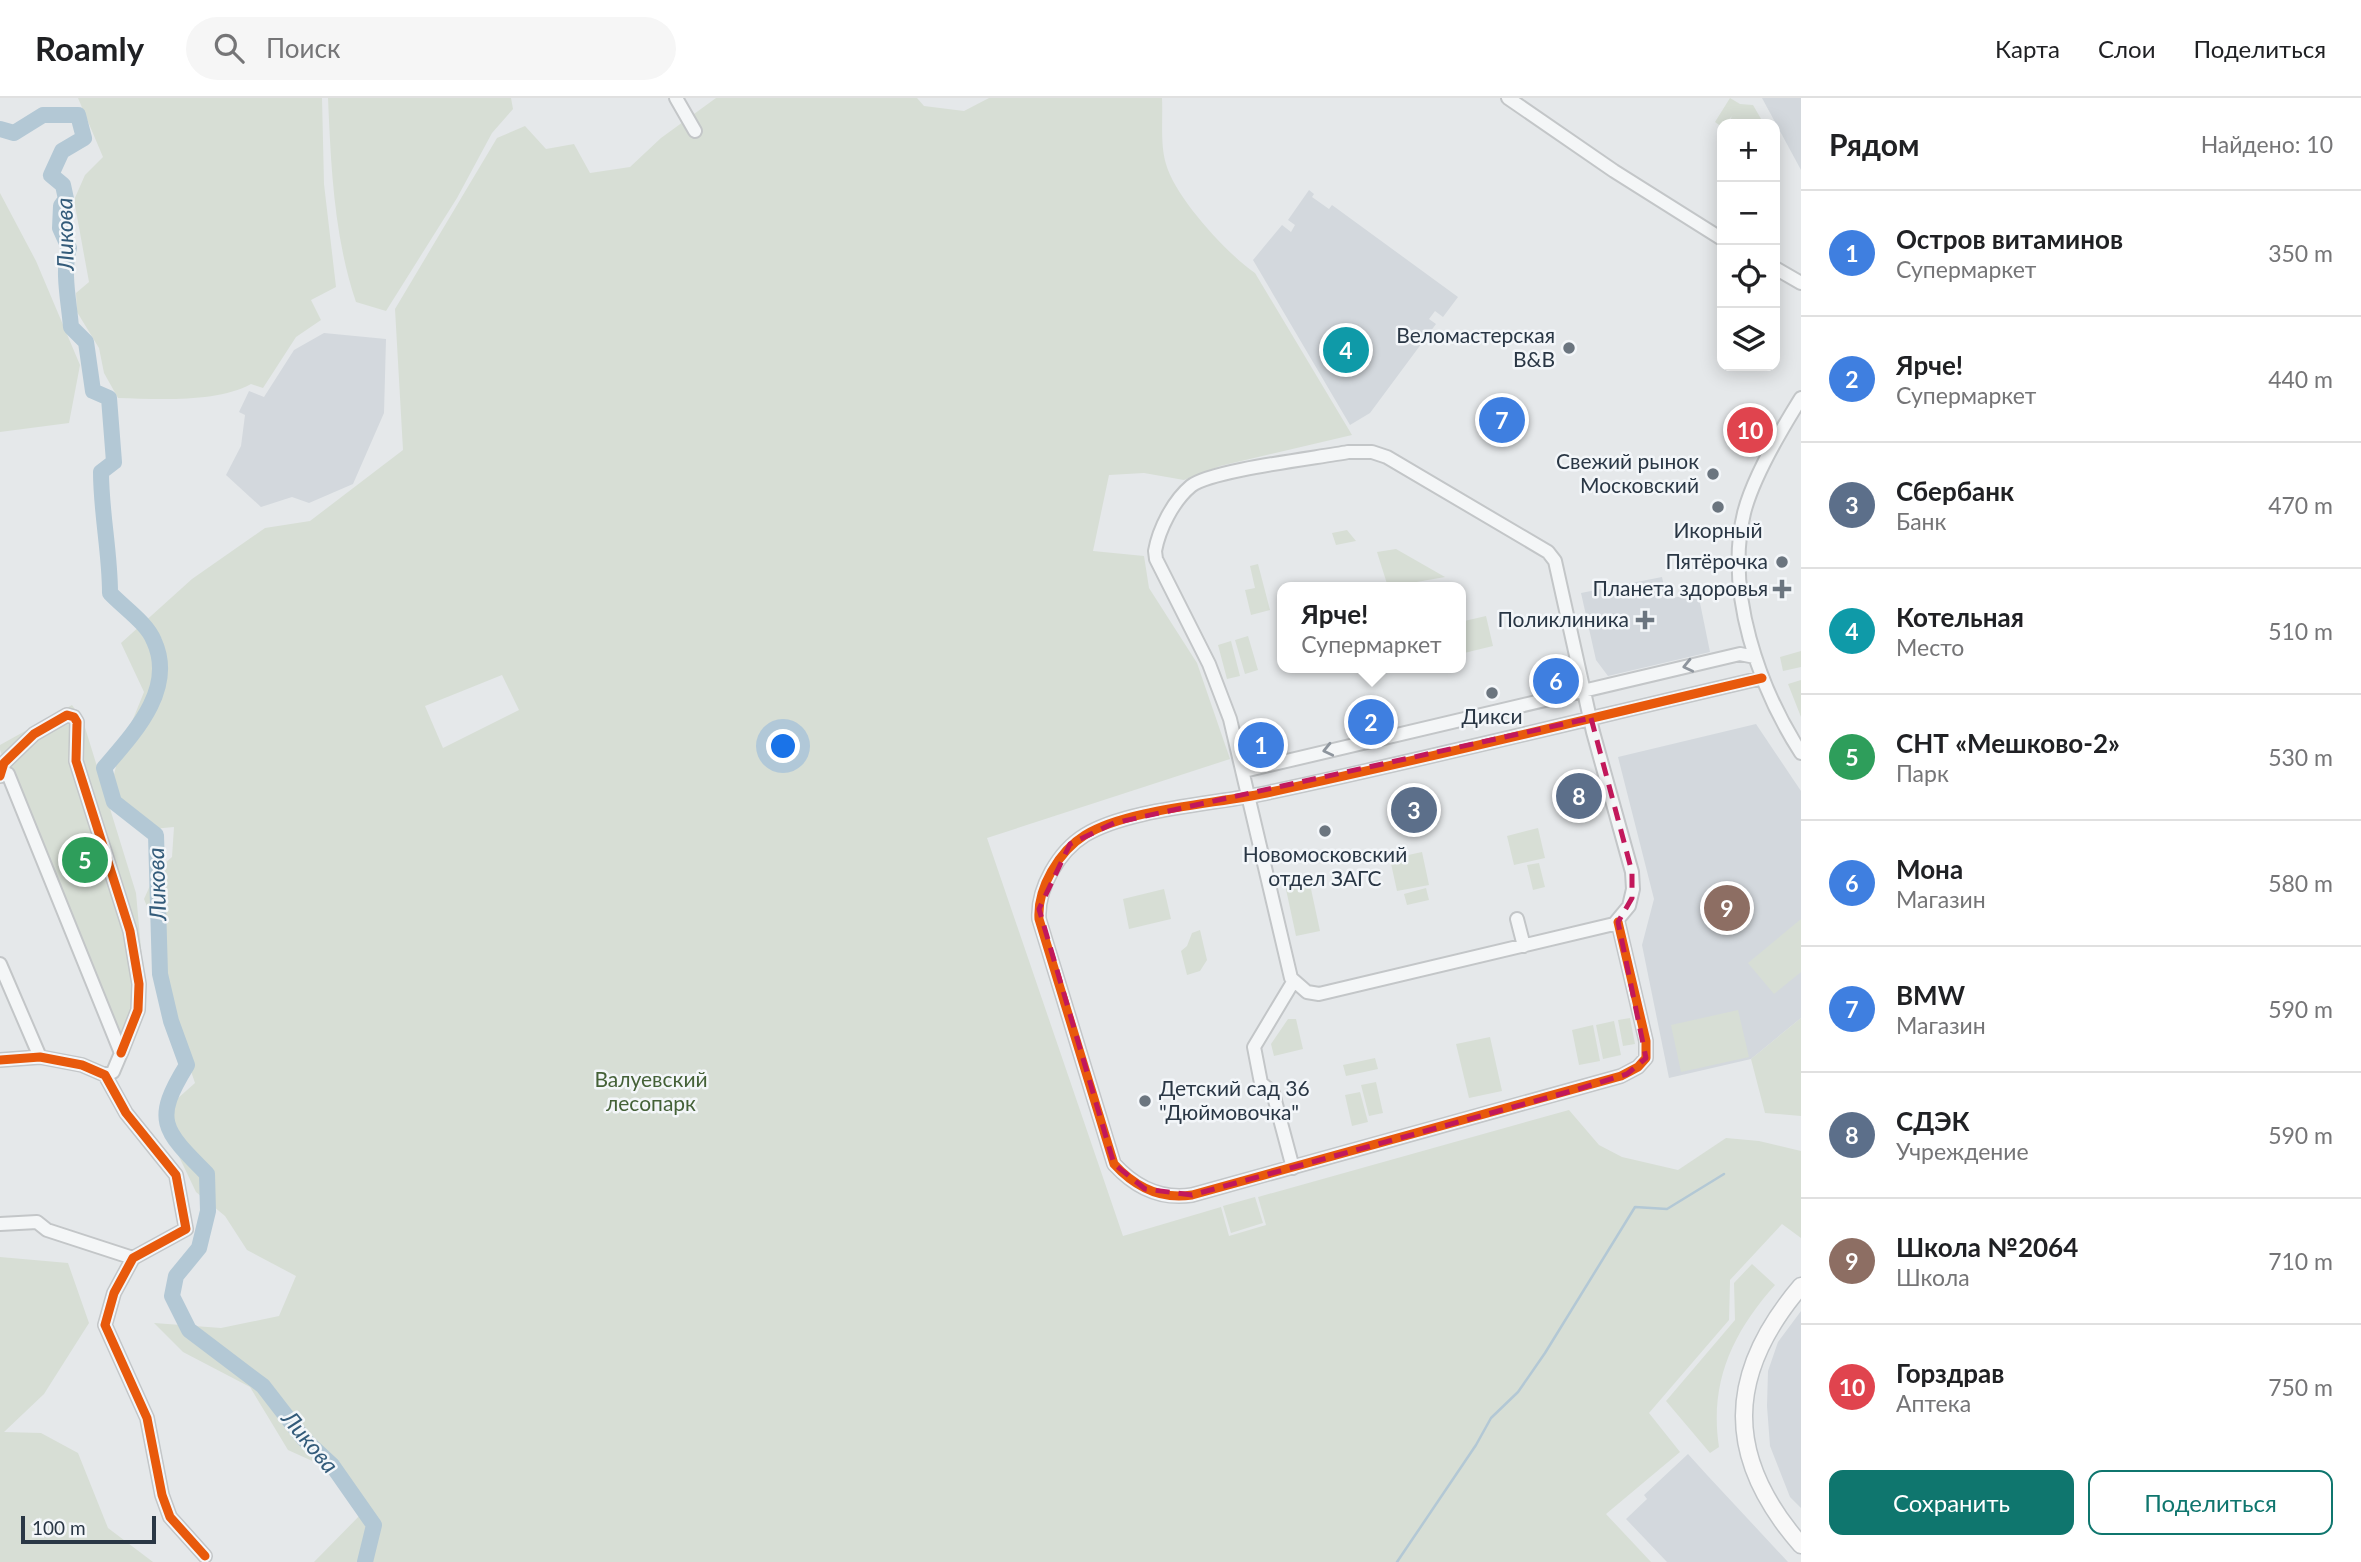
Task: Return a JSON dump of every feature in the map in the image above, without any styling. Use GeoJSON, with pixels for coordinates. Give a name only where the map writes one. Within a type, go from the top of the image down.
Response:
{"type":"FeatureCollection","features":[{"type":"Feature","properties":{"kind":"main road"},"geometry":{"type":"LineString","coordinates":[[1801,1286],[1766,1331],[1754,1357],[1744,1413],[1745,1439],[1757,1479],[1779,1518],[1801,1545]]}},
{"type":"Feature","properties":{"kind":"street"},"geometry":{"type":"LineString","coordinates":[[676,98],[695,131]]}},
{"type":"Feature","properties":{"kind":"street"},"geometry":{"type":"LineString","coordinates":[[1508,98],[1614,171],[1717,236]]}},
{"type":"Feature","properties":{"kind":"street"},"geometry":{"type":"LineString","coordinates":[[1780,271],[1801,283]]}},
{"type":"Feature","properties":{"kind":"street"},"geometry":{"type":"LineString","coordinates":[[1801,398],[1750,495],[1743,523],[1740,571],[1755,657],[1762,678],[1779,718],[1801,753]]}},
{"type":"Feature","properties":{"kind":"street"},"geometry":{"type":"LineString","coordinates":[[1362,451],[1400,464],[1548,552],[1555,561],[1591,718],[1633,883],[1629,906],[1618,922],[1326,994],[1307,992],[1293,982],[1230,719],[1209,664],[1156,559],[1157,544],[1175,505],[1191,486],[1215,477],[1362,451]]}},
{"type":"Feature","properties":{"kind":"street"},"geometry":{"type":"LineString","coordinates":[[1244,771],[1740,654],[1755,657]]}},
{"type":"Feature","properties":{"kind":"street"},"geometry":{"type":"LineString","coordinates":[[1618,922],[1646,1041],[1646,1058],[1627,1074],[1293,1168],[1192,1195],[1173,1196],[1145,1189],[1114,1164],[1040,919],[1041,900],[1051,869],[1070,845],[1088,833],[1177,808],[1250,796],[1762,678]]}},
{"type":"Feature","properties":{"kind":"street"},"geometry":{"type":"LineString","coordinates":[[105,1075],[113,1072],[121,1053],[138,1010],[139,984],[130,931],[76,761],[77,722],[74,717],[67,715],[34,734],[4,763],[1,774],[8,774],[121,1053]]}},
{"type":"Feature","properties":{"kind":"street"},"geometry":{"type":"LineString","coordinates":[[1517,919],[1524,946]]}},
{"type":"Feature","properties":{"kind":"street"},"geometry":{"type":"LineString","coordinates":[[0,964],[40,1057]]}},
{"type":"Feature","properties":{"kind":"street"},"geometry":{"type":"LineString","coordinates":[[1293,982],[1254,1047],[1261,1083],[1273,1093],[1293,1168]]}},
{"type":"Feature","properties":{"kind":"street"},"geometry":{"type":"LineString","coordinates":[[0,1059],[40,1057],[82,1065],[105,1075],[126,1113],[176,1175],[184,1204],[186,1229],[132,1258],[114,1293],[105,1325],[147,1418],[162,1495],[170,1517],[205,1556]]}},
{"type":"Feature","properties":{"kind":"street"},"geometry":{"type":"LineString","coordinates":[[0,1224],[37,1222],[47,1230],[132,1258]]}},
{"type":"Feature","properties":{"kind":"highlighted area"},"geometry":{"type":"Polygon","coordinates":[[[1591,718],[1632,872],[1632,898],[1618,922],[1646,1058],[1627,1074],[1575,1090],[1192,1195],[1145,1189],[1114,1164],[1039,909],[1070,844],[1114,823],[1591,718]]]}},
{"type":"Feature","properties":{"kind":"shaded area"},"geometry":{"type":"Polygon","coordinates":[[[1762,98],[1801,98],[1801,170],[1780,131],[1780,119],[1773,119],[1762,98]]]}},
{"type":"Feature","properties":{"kind":"shaded area"},"geometry":{"type":"Polygon","coordinates":[[[1309,190],[1314,194],[1312,197],[1329,209],[1332,205],[1458,297],[1443,317],[1435,311],[1429,319],[1436,324],[1370,413],[1350,425],[1253,260],[1282,225],[1291,232],[1295,225],[1288,220],[1309,190]]]}},
{"type":"Feature","properties":{"kind":"shaded area"},"geometry":{"type":"Polygon","coordinates":[[[324,333],[386,339],[384,413],[353,484],[309,503],[292,497],[261,507],[226,475],[241,446],[245,415],[239,412],[249,391],[264,397],[294,350],[324,333]]]}},
{"type":"Feature","properties":{"kind":"shaded area","name":"Поликлиника"},"geometry":{"type":"Polygon","coordinates":[[[1662,577],[1667,599],[1698,593],[1710,652],[1608,676],[1596,660],[1581,593],[1662,577]]]}},
{"type":"Feature","properties":{"kind":"shaded area"},"geometry":{"type":"Polygon","coordinates":[[[1756,724],[1801,791],[1801,1018],[1751,1059],[1669,1078],[1642,945],[1654,899],[1618,757],[1756,724]]]}},
{"type":"Feature","properties":{"kind":"shaded area"},"geometry":{"type":"Polygon","coordinates":[[[1801,1311],[1801,1508],[1790,1497],[1770,1446],[1767,1406],[1768,1371],[1778,1342],[1801,1311]]]}},
{"type":"Feature","properties":{"kind":"shaded area"},"geometry":{"type":"Polygon","coordinates":[[[1688,1454],[1788,1562],[1667,1562],[1626,1519],[1647,1499],[1644,1495],[1688,1454]]]}},
{"type":"Feature","properties":{"kind":"green space"},"geometry":{"type":"Polygon","coordinates":[[[78,98],[322,98],[324,184],[336,287],[311,300],[321,320],[296,337],[263,388],[251,384],[204,397],[118,398],[104,373],[99,348],[77,312],[76,293],[89,282],[74,200],[85,175],[103,157],[78,98]]]}},
{"type":"Feature","properties":{"kind":"green space"},"geometry":{"type":"Polygon","coordinates":[[[328,98],[511,98],[513,109],[492,133],[457,198],[386,311],[356,302],[349,277],[335,202],[328,98]]]}},
{"type":"Feature","properties":{"kind":"green space","name":"Валуевский лесопарк"},"geometry":{"type":"Polygon","coordinates":[[[716,98],[917,98],[924,106],[964,111],[989,98],[1162,98],[1163,148],[1171,177],[1203,224],[1255,273],[1352,435],[1220,466],[1184,480],[1144,473],[1109,475],[1093,551],[1144,556],[1149,588],[1197,663],[1230,759],[987,838],[1123,1236],[1221,1207],[1229,1236],[1266,1225],[1258,1197],[1569,1110],[1599,1145],[1622,1157],[1678,1170],[1726,1138],[1759,1141],[1801,1151],[1801,1238],[1782,1224],[1730,1280],[1729,1320],[1649,1413],[1680,1452],[1606,1514],[1651,1562],[314,1562],[367,1508],[341,1474],[288,1450],[250,1387],[183,1352],[154,1323],[221,1328],[279,1316],[296,1276],[247,1250],[225,1216],[196,1192],[159,1115],[195,1083],[168,1003],[161,941],[144,899],[157,870],[172,857],[174,827],[141,830],[108,799],[119,754],[144,692],[121,643],[192,579],[265,528],[310,521],[403,450],[395,309],[497,138],[525,126],[546,149],[574,144],[590,173],[630,167],[661,138],[716,98]],[[502,675],[425,706],[443,748],[519,710],[502,675]]]}},
{"type":"Feature","properties":{"kind":"green space"},"geometry":{"type":"Polygon","coordinates":[[[1730,98],[1740,104],[1753,105],[1761,119],[1730,119],[1732,116],[1729,119],[1717,119],[1717,123],[1715,122],[1730,98]]]}},
{"type":"Feature","properties":{"kind":"green space"},"geometry":{"type":"Polygon","coordinates":[[[0,193],[36,261],[80,365],[69,423],[0,432],[0,193]]]}},
{"type":"Feature","properties":{"kind":"green space"},"geometry":{"type":"Polygon","coordinates":[[[1347,530],[1356,541],[1336,545],[1332,533],[1347,530]]]}},
{"type":"Feature","properties":{"kind":"green space"},"geometry":{"type":"Polygon","coordinates":[[[1396,549],[1445,577],[1416,582],[1386,582],[1377,552],[1396,549]]]}},
{"type":"Feature","properties":{"kind":"green space"},"geometry":{"type":"Polygon","coordinates":[[[1258,564],[1270,610],[1251,615],[1245,590],[1255,588],[1250,566],[1258,564]]]}},
{"type":"Feature","properties":{"kind":"green space"},"geometry":{"type":"Polygon","coordinates":[[[1486,616],[1493,646],[1466,653],[1466,621],[1486,616]]]}},
{"type":"Feature","properties":{"kind":"green space"},"geometry":{"type":"Polygon","coordinates":[[[1248,636],[1258,670],[1245,674],[1235,640],[1248,636]]]}},
{"type":"Feature","properties":{"kind":"green space"},"geometry":{"type":"Polygon","coordinates":[[[1231,641],[1240,676],[1227,679],[1218,645],[1231,641]]]}},
{"type":"Feature","properties":{"kind":"green space"},"geometry":{"type":"Polygon","coordinates":[[[1801,651],[1801,667],[1783,671],[1780,657],[1801,651]]]}},
{"type":"Feature","properties":{"kind":"green space"},"geometry":{"type":"Polygon","coordinates":[[[1801,680],[1801,717],[1788,684],[1801,680]]]}},
{"type":"Feature","properties":{"kind":"green space"},"geometry":{"type":"Polygon","coordinates":[[[72,705],[83,721],[136,893],[146,1004],[134,1041],[118,1042],[0,750],[0,745],[72,705]]]}},
{"type":"Feature","properties":{"kind":"green space"},"geometry":{"type":"Polygon","coordinates":[[[1538,828],[1545,858],[1514,865],[1507,836],[1538,828]]]}},
{"type":"Feature","properties":{"kind":"green space"},"geometry":{"type":"Polygon","coordinates":[[[1422,852],[1429,885],[1397,891],[1390,859],[1422,852]]]}},
{"type":"Feature","properties":{"kind":"green space"},"geometry":{"type":"Polygon","coordinates":[[[1539,863],[1545,887],[1533,890],[1527,865],[1539,863]]]}},
{"type":"Feature","properties":{"kind":"green space"},"geometry":{"type":"Polygon","coordinates":[[[1308,875],[1320,931],[1296,936],[1284,880],[1308,875]]]}},
{"type":"Feature","properties":{"kind":"green space"},"geometry":{"type":"Polygon","coordinates":[[[1426,888],[1429,900],[1407,905],[1404,894],[1426,888]]]}},
{"type":"Feature","properties":{"kind":"green space"},"geometry":{"type":"Polygon","coordinates":[[[1164,889],[1171,919],[1129,929],[1123,899],[1164,889]]]}},
{"type":"Feature","properties":{"kind":"green space"},"geometry":{"type":"Polygon","coordinates":[[[1801,919],[1801,972],[1774,994],[1748,963],[1801,919]]]}},
{"type":"Feature","properties":{"kind":"green space"},"geometry":{"type":"Polygon","coordinates":[[[1200,930],[1207,960],[1200,971],[1187,975],[1181,951],[1187,946],[1192,933],[1200,930]]]}},
{"type":"Feature","properties":{"kind":"green space"},"geometry":{"type":"Polygon","coordinates":[[[1738,1010],[1749,1057],[1681,1072],[1671,1025],[1738,1010]]]}},
{"type":"Feature","properties":{"kind":"green space"},"geometry":{"type":"Polygon","coordinates":[[[1630,1018],[1635,1044],[1623,1046],[1618,1020],[1630,1018]]]}},
{"type":"Feature","properties":{"kind":"green space"},"geometry":{"type":"Polygon","coordinates":[[[1801,1018],[1801,1116],[1765,1113],[1751,1059],[1801,1018]]]}},
{"type":"Feature","properties":{"kind":"green space"},"geometry":{"type":"Polygon","coordinates":[[[1288,1019],[1296,1019],[1303,1049],[1274,1056],[1271,1044],[1288,1019]]]}},
{"type":"Feature","properties":{"kind":"green space"},"geometry":{"type":"Polygon","coordinates":[[[1614,1021],[1621,1055],[1603,1059],[1596,1025],[1614,1021]]]}},
{"type":"Feature","properties":{"kind":"green space"},"geometry":{"type":"Polygon","coordinates":[[[1593,1025],[1600,1061],[1579,1065],[1572,1030],[1593,1025]]]}},
{"type":"Feature","properties":{"kind":"green space"},"geometry":{"type":"Polygon","coordinates":[[[1490,1037],[1502,1091],[1469,1098],[1456,1044],[1490,1037]]]}},
{"type":"Feature","properties":{"kind":"green space"},"geometry":{"type":"Polygon","coordinates":[[[1375,1058],[1378,1069],[1346,1076],[1343,1065],[1375,1058]]]}},
{"type":"Feature","properties":{"kind":"green space"},"geometry":{"type":"Polygon","coordinates":[[[1376,1082],[1383,1113],[1369,1116],[1361,1085],[1376,1082]]]}},
{"type":"Feature","properties":{"kind":"green space"},"geometry":{"type":"Polygon","coordinates":[[[1360,1092],[1368,1122],[1352,1126],[1345,1095],[1360,1092]]]}},
{"type":"Feature","properties":{"kind":"green space"},"geometry":{"type":"Polygon","coordinates":[[[1255,1197],[1263,1223],[1231,1233],[1223,1206],[1255,1197]]]}},
{"type":"Feature","properties":{"kind":"green space"},"geometry":{"type":"Polygon","coordinates":[[[0,1257],[68,1263],[89,1323],[44,1394],[4,1432],[41,1433],[78,1453],[108,1528],[153,1562],[0,1562],[0,1257]]]}},
{"type":"Feature","properties":{"kind":"green space"},"geometry":{"type":"Polygon","coordinates":[[[1752,1264],[1775,1285],[1747,1321],[1728,1359],[1718,1401],[1719,1447],[1710,1453],[1666,1401],[1735,1320],[1734,1283],[1752,1264]]]}},
{"type":"Feature","properties":{"kind":"waterway","name":"Ликова"},"geometry":{"type":"LineString","coordinates":[[0,129],[14,133],[43,115],[78,115],[84,138],[62,151],[51,175],[63,185],[66,199],[61,206],[60,228],[69,248],[66,277],[71,327],[86,342],[93,391],[109,398],[114,462],[101,472],[110,593],[151,634],[159,659],[160,676],[156,693],[139,725],[104,768],[114,802],[156,835],[160,974],[171,1021],[187,1065],[169,1099],[167,1123],[180,1146],[207,1174],[208,1211],[199,1248],[176,1276],[172,1296],[189,1330],[263,1386],[304,1439],[332,1465],[374,1525],[365,1562]]}},
{"type":"Feature","properties":{"kind":"waterway"},"geometry":{"type":"LineString","coordinates":[[1397,1562],[1476,1445],[1491,1418],[1518,1392],[1545,1353],[1635,1207],[1667,1209],[1724,1174]]}},
{"type":"Feature","properties":{"kind":"cycle path"},"geometry":{"type":"LineString","coordinates":[[1618,922],[1646,1041],[1646,1058],[1638,1067],[1621,1076],[1192,1195],[1169,1196],[1139,1185],[1114,1164],[1039,919],[1039,907],[1046,883],[1058,860],[1075,842],[1103,826],[1125,819],[1332,779],[1762,678]]}},
{"type":"Feature","properties":{"kind":"cycle path"},"geometry":{"type":"LineString","coordinates":[[0,776],[4,763],[34,734],[67,715],[74,717],[77,722],[76,761],[130,931],[139,984],[138,1010],[121,1053]]}},
{"type":"Feature","properties":{"kind":"cycle path"},"geometry":{"type":"LineString","coordinates":[[0,1060],[40,1057],[82,1065],[105,1075],[126,1113],[176,1175],[186,1229],[133,1258],[114,1293],[105,1325],[147,1418],[162,1495],[170,1517],[205,1556]]}},
{"type":"Feature","properties":{"kind":"place","name":"Веломастерская B&B"},"geometry":{"type":"Point","coordinates":[1569,348]}},
{"type":"Feature","properties":{"kind":"place","name":"Котельная"},"geometry":{"type":"Point","coordinates":[1346,350]}},
{"type":"Feature","properties":{"kind":"place","name":"BMW"},"geometry":{"type":"Point","coordinates":[1502,420]}},
{"type":"Feature","properties":{"kind":"place","name":"Горздрав"},"geometry":{"type":"Point","coordinates":[1750,430]}},
{"type":"Feature","properties":{"kind":"place","name":"Свежий рынок Московский"},"geometry":{"type":"Point","coordinates":[1713,474]}},
{"type":"Feature","properties":{"kind":"place","name":"Икорный"},"geometry":{"type":"Point","coordinates":[1718,507]}},
{"type":"Feature","properties":{"kind":"place","name":"Пятёрочка"},"geometry":{"type":"Point","coordinates":[1782,562]}},
{"type":"Feature","properties":{"kind":"place","name":"Планета здоровья"},"geometry":{"type":"Point","coordinates":[1782,589]}},
{"type":"Feature","properties":{"kind":"place","name":"Поликлиника"},"geometry":{"type":"Point","coordinates":[1645,620]}},
{"type":"Feature","properties":{"kind":"place","name":"Мона"},"geometry":{"type":"Point","coordinates":[1556,681]}},
{"type":"Feature","properties":{"kind":"place","name":"Дикси"},"geometry":{"type":"Point","coordinates":[1492,693]}},
{"type":"Feature","properties":{"kind":"place","name":"Ярче!"},"geometry":{"type":"Point","coordinates":[1371,722]}},
{"type":"Feature","properties":{"kind":"place","name":"Остров витаминов"},"geometry":{"type":"Point","coordinates":[1261,745]}},
{"type":"Feature","properties":{"kind":"place","name":"СДЭК"},"geometry":{"type":"Point","coordinates":[1579,796]}},
{"type":"Feature","properties":{"kind":"place","name":"Сбербанк"},"geometry":{"type":"Point","coordinates":[1414,810]}},
{"type":"Feature","properties":{"kind":"place","name":"Новомосковский отдел ЗАГС"},"geometry":{"type":"Point","coordinates":[1325,831]}},
{"type":"Feature","properties":{"kind":"place","name":"СНТ «Мешково-2»"},"geometry":{"type":"Point","coordinates":[85,860]}},
{"type":"Feature","properties":{"kind":"place","name":"Школа №2064"},"geometry":{"type":"Point","coordinates":[1727,908]}},
{"type":"Feature","properties":{"kind":"place","name":"Детский сад 36 \"Дюймовочка\""},"geometry":{"type":"Point","coordinates":[1145,1101]}}]}
